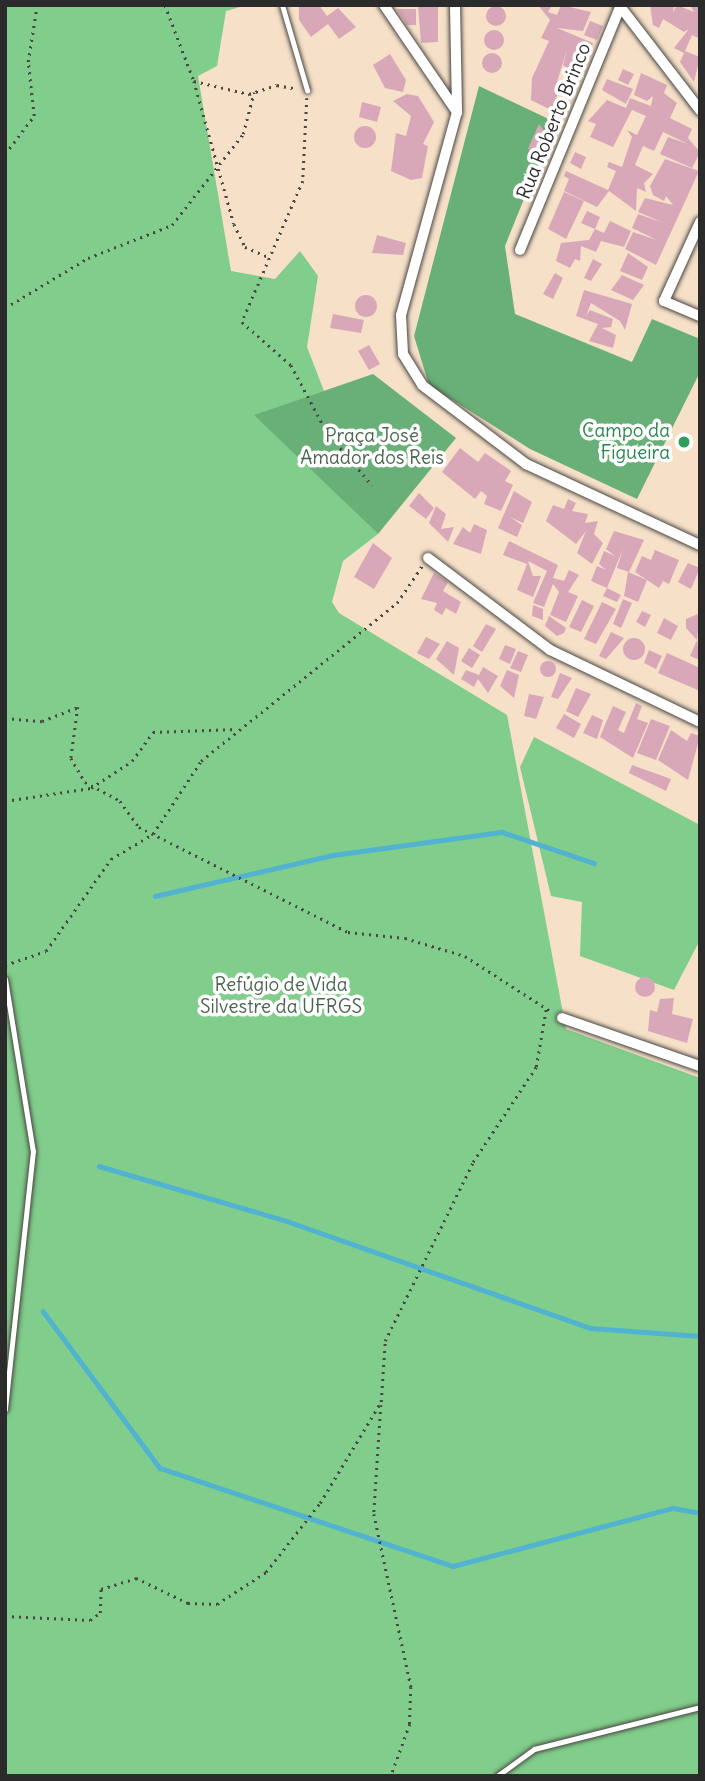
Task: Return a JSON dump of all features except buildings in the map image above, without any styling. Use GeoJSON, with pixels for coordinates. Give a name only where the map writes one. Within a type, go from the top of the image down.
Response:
{"type":"FeatureCollection","features":[{"type":"Feature","properties":{"kind":"street"},"geometry":{"type":"LineString","coordinates":[[384,5],[457,112]]}},
{"type":"Feature","properties":{"kind":"street"},"geometry":{"type":"LineString","coordinates":[[455,5],[457,112],[401,316],[404,354],[422,385],[526,464],[700,545]]}},
{"type":"Feature","properties":{"kind":"street"},"geometry":{"type":"LineString","coordinates":[[620,6],[700,110]]}},
{"type":"Feature","properties":{"kind":"street","name":"Rua Roberto Brinco"},"geometry":{"type":"LineString","coordinates":[[520,250],[620,6]]}},
{"type":"Feature","properties":{"kind":"street"},"geometry":{"type":"LineString","coordinates":[[700,222],[664,300],[700,316]]}},
{"type":"Feature","properties":{"kind":"street"},"geometry":{"type":"LineString","coordinates":[[428,558],[550,650],[700,722]]}},
{"type":"Feature","properties":{"kind":"street"},"geometry":{"type":"LineString","coordinates":[[562,1018],[700,1066]]}},
{"type":"Feature","properties":{"kind":"lane"},"geometry":{"type":"LineString","coordinates":[[282,5],[307,90]]}},
{"type":"Feature","properties":{"kind":"lane"},"geometry":{"type":"LineString","coordinates":[[5,979],[33,1151],[5,1409]]}},
{"type":"Feature","properties":{"kind":"lane"},"geometry":{"type":"LineString","coordinates":[[497,1776],[534,1749],[700,1707]]}},
{"type":"Feature","properties":{"kind":"path"},"geometry":{"type":"LineString","coordinates":[[5,154],[34,116],[28,62],[37,5]]}},
{"type":"Feature","properties":{"kind":"path"},"geometry":{"type":"LineString","coordinates":[[165,5],[194,82],[218,168],[245,247],[270,257]]}},
{"type":"Feature","properties":{"kind":"path"},"geometry":{"type":"LineString","coordinates":[[194,82],[254,92],[277,85],[307,90],[303,181],[242,322],[291,365],[327,432],[372,485]]}},
{"type":"Feature","properties":{"kind":"path"},"geometry":{"type":"LineString","coordinates":[[5,308],[88,258],[172,225],[243,134],[254,92]]}},
{"type":"Feature","properties":{"kind":"path"},"geometry":{"type":"LineString","coordinates":[[5,965],[46,951],[111,859],[153,834],[201,761],[397,603],[428,558]]}},
{"type":"Feature","properties":{"kind":"path"},"geometry":{"type":"LineString","coordinates":[[5,718],[42,721],[78,707],[71,758],[91,788],[120,801],[153,834],[348,932],[405,938],[465,956],[562,1018]]}},
{"type":"Feature","properties":{"kind":"path"},"geometry":{"type":"LineString","coordinates":[[5,801],[91,788],[132,761],[153,732],[239,729]]}},
{"type":"Feature","properties":{"kind":"path"},"geometry":{"type":"LineString","coordinates":[[391,1776],[410,1724],[411,1686],[374,1514],[385,1342],[473,1162],[536,1067],[546,1009]]}},
{"type":"Feature","properties":{"kind":"path"},"geometry":{"type":"LineString","coordinates":[[5,1616],[90,1620],[100,1613],[102,1589],[136,1578],[188,1603],[217,1604],[266,1572],[320,1503],[381,1402]]}},
{"type":"Feature","properties":{"kind":"green space","name":"Refúgio de Vida Silvestre da UFRGS"},"geometry":{"type":"Polygon","coordinates":[[[5,5],[247,5],[226,11],[217,66],[198,76],[231,271],[275,279],[300,251],[318,276],[307,347],[324,391],[255,415],[378,534],[343,561],[332,602],[339,613],[507,715],[566,1029],[700,1078],[700,1776],[5,1776],[5,5]]]}},
{"type":"Feature","properties":{"kind":"green space"},"geometry":{"type":"Polygon","coordinates":[[[479,86],[555,122],[505,246],[515,314],[632,362],[652,319],[700,339],[700,372],[637,499],[530,449],[429,385],[414,336],[479,86]]]}},
{"type":"Feature","properties":{"kind":"green space","name":"Praça José Amador dos Reis"},"geometry":{"type":"Polygon","coordinates":[[[373,374],[456,438],[378,534],[254,415],[373,374]]]}},
{"type":"Feature","properties":{"kind":"green space"},"geometry":{"type":"Polygon","coordinates":[[[534,737],[700,825],[700,940],[674,990],[580,956],[582,902],[551,896],[520,767],[534,737]]]}},
{"type":"Feature","properties":{"kind":"waterway"},"geometry":{"type":"LineString","coordinates":[[155,896],[333,855],[502,832],[594,863]]}},
{"type":"Feature","properties":{"kind":"waterway"},"geometry":{"type":"LineString","coordinates":[[99,1166],[284,1220],[590,1328],[700,1336]]}},
{"type":"Feature","properties":{"kind":"waterway"},"geometry":{"type":"LineString","coordinates":[[43,1311],[160,1468],[453,1566],[673,1508],[700,1513]]}},
{"type":"Feature","properties":{"kind":"place","name":"Campo da Figueira"},"geometry":{"type":"Point","coordinates":[684,442]}}]}
